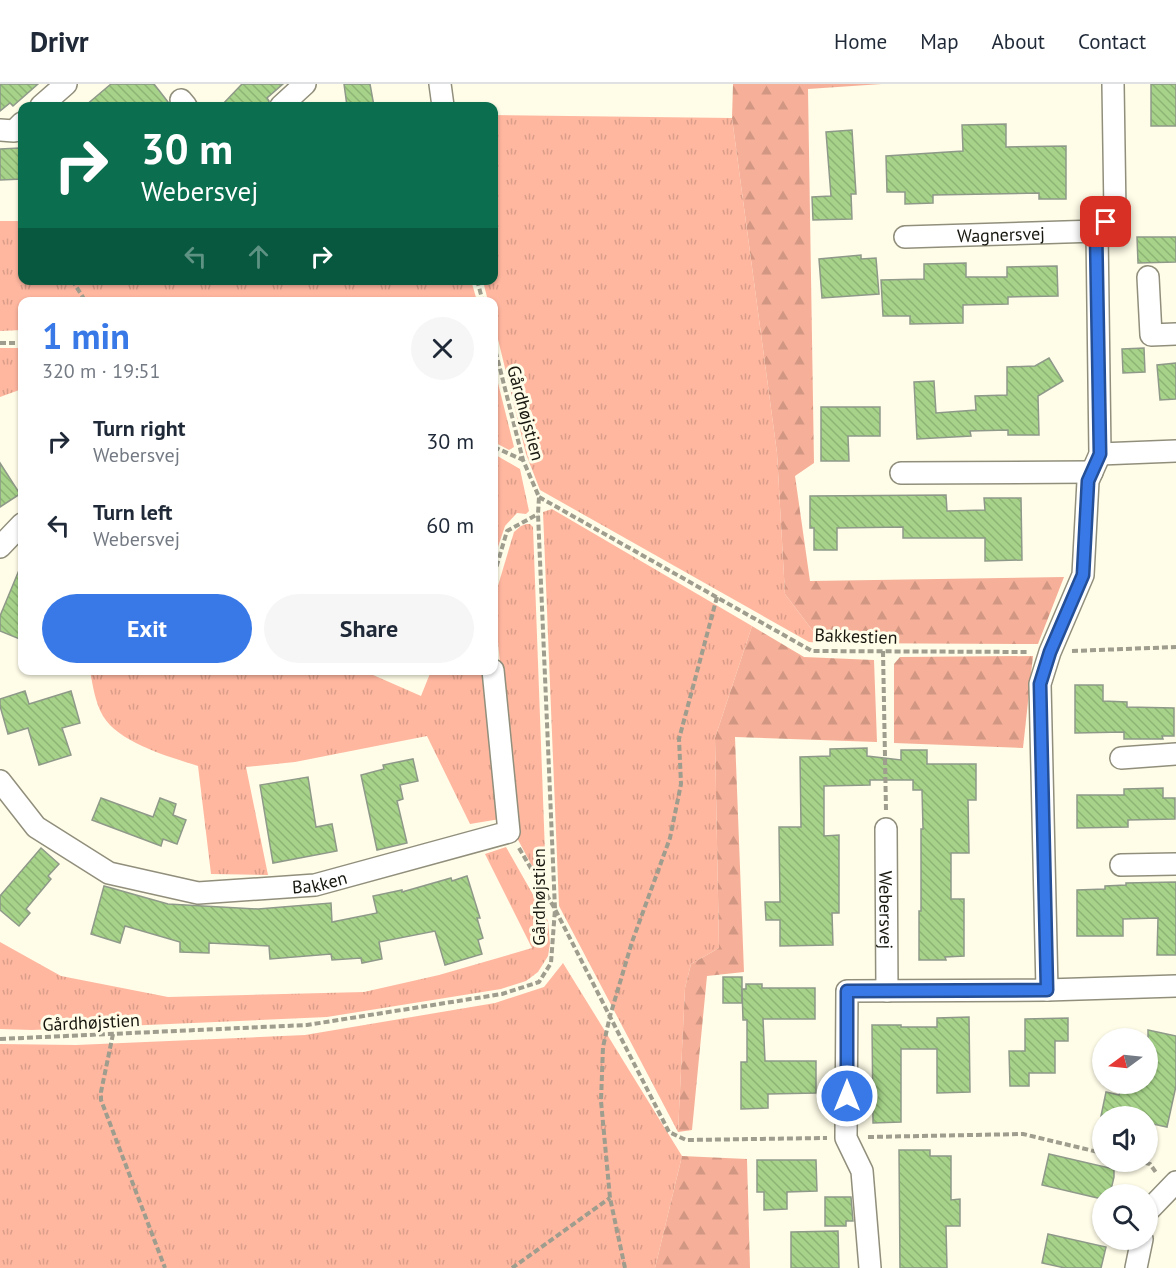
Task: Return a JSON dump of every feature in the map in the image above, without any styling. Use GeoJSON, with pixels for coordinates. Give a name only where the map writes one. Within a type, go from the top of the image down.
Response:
{"type":"FeatureCollection","features":[{"type":"Feature","properties":{"kind":"street"},"geometry":{"type":"LineString","coordinates":[[46,102],[66,84]]}},
{"type":"Feature","properties":{"kind":"street"},"geometry":{"type":"LineString","coordinates":[[285,102],[305,84]]}},
{"type":"Feature","properties":{"kind":"street"},"geometry":{"type":"LineString","coordinates":[[440,84],[442,102]]}},
{"type":"Feature","properties":{"kind":"street"},"geometry":{"type":"LineString","coordinates":[[1047,990],[1040,684],[1050,652],[1083,575],[1093,469],[1096,231],[1115,213],[1113,84]]}},
{"type":"Feature","properties":{"kind":"street"},"geometry":{"type":"LineString","coordinates":[[0,130],[14,131],[18,127]]}},
{"type":"Feature","properties":{"kind":"street","name":"Wagnersvej"},"geometry":{"type":"LineString","coordinates":[[905,237],[1096,231]]}},
{"type":"Feature","properties":{"kind":"street"},"geometry":{"type":"LineString","coordinates":[[1148,277],[1151,335],[1176,334]]}},
{"type":"Feature","properties":{"kind":"street"},"geometry":{"type":"LineString","coordinates":[[901,473],[1093,469],[1176,451]]}},
{"type":"Feature","properties":{"kind":"street"},"geometry":{"type":"LineString","coordinates":[[0,547],[18,528]]}},
{"type":"Feature","properties":{"kind":"street"},"geometry":{"type":"LineString","coordinates":[[493,675],[509,832]]}},
{"type":"Feature","properties":{"kind":"street"},"geometry":{"type":"LineString","coordinates":[[1121,758],[1176,754]]}},
{"type":"Feature","properties":{"kind":"street","name":"Bakken"},"geometry":{"type":"LineString","coordinates":[[0,781],[36,827],[109,873],[198,893],[315,885],[509,832]]}},
{"type":"Feature","properties":{"kind":"street","name":"Webersvej"},"geometry":{"type":"LineString","coordinates":[[886,828],[887,991]]}},
{"type":"Feature","properties":{"kind":"street"},"geometry":{"type":"LineString","coordinates":[[1121,865],[1176,864]]}},
{"type":"Feature","properties":{"kind":"street"},"geometry":{"type":"LineString","coordinates":[[870,1268],[862,1171],[846,1138],[847,991],[1047,990],[1176,986]]}},
{"type":"Feature","properties":{"kind":"street"},"geometry":{"type":"LineString","coordinates":[[1158,1200],[1176,1182]]}},
{"type":"Feature","properties":{"kind":"street"},"geometry":{"type":"LineString","coordinates":[[1136,1268],[1140,1250]]}},
{"type":"Feature","properties":{"kind":"path"},"geometry":{"type":"LineString","coordinates":[[0,343],[18,343]]}},
{"type":"Feature","properties":{"kind":"path","name":"Gårdhøjstien"},"geometry":{"type":"LineString","coordinates":[[0,1039],[307,1025],[502,994],[539,982],[551,963],[555,909],[539,497],[523,460],[498,361]]}},
{"type":"Feature","properties":{"kind":"path"},"geometry":{"type":"LineString","coordinates":[[498,449],[523,460]]}},
{"type":"Feature","properties":{"kind":"path","name":"Bakkestien"},"geometry":{"type":"LineString","coordinates":[[539,497],[812,651],[1050,652],[1176,647]]}},
{"type":"Feature","properties":{"kind":"path"},"geometry":{"type":"LineString","coordinates":[[498,561],[507,531],[538,514]]}},
{"type":"Feature","properties":{"kind":"path"},"geometry":{"type":"LineString","coordinates":[[625,1268],[610,1198],[601,1101],[603,1047],[632,942],[670,838],[681,784],[679,739],[717,597]]}},
{"type":"Feature","properties":{"kind":"path"},"geometry":{"type":"LineString","coordinates":[[883,651],[886,828]]}},
{"type":"Feature","properties":{"kind":"path"},"geometry":{"type":"LineString","coordinates":[[509,832],[555,909],[669,1132],[686,1140],[1023,1134],[1092,1151]]}},
{"type":"Feature","properties":{"kind":"path"},"geometry":{"type":"LineString","coordinates":[[113,1034],[101,1100],[165,1268]]}},
{"type":"Feature","properties":{"kind":"path"},"geometry":{"type":"LineString","coordinates":[[512,1268],[610,1198]]}},
{"type":"Feature","properties":{"kind":"green space"},"geometry":{"type":"Polygon","coordinates":[[[733,84],[882,84],[808,89],[814,463],[795,476],[810,581],[1064,577],[1038,644],[822,643],[785,594],[777,453],[732,118],[733,84]]]}},
{"type":"Feature","properties":{"kind":"green space"},"geometry":{"type":"Polygon","coordinates":[[[498,115],[732,118],[777,453],[785,594],[822,643],[809,642],[540,490],[526,454],[498,339],[498,297],[487,297],[484,285],[498,285],[498,115]]]}},
{"type":"Feature","properties":{"kind":"green space"},"geometry":{"type":"Polygon","coordinates":[[[0,221],[18,221],[18,285],[472,285],[476,297],[18,297],[18,330],[0,331],[0,221]]]}},
{"type":"Feature","properties":{"kind":"green space"},"geometry":{"type":"Polygon","coordinates":[[[0,348],[18,348],[18,390],[0,397],[0,348]]]}},
{"type":"Feature","properties":{"kind":"green space"},"geometry":{"type":"Polygon","coordinates":[[[498,383],[514,447],[509,450],[498,444],[498,383]]]}},
{"type":"Feature","properties":{"kind":"green space"},"geometry":{"type":"Polygon","coordinates":[[[498,456],[520,469],[529,511],[526,514],[517,513],[505,526],[498,547],[498,456]]]}},
{"type":"Feature","properties":{"kind":"green space"},"geometry":{"type":"Polygon","coordinates":[[[552,509],[752,626],[715,738],[719,948],[691,964],[685,988],[678,1132],[559,906],[543,512],[552,509]]]}},
{"type":"Feature","properties":{"kind":"green space"},"geometry":{"type":"Polygon","coordinates":[[[530,524],[533,527],[546,880],[544,883],[541,883],[516,836],[498,642],[498,586],[514,532],[521,526],[530,524]]]}},
{"type":"Feature","properties":{"kind":"green space"},"geometry":{"type":"Polygon","coordinates":[[[752,626],[804,657],[874,660],[877,742],[735,737],[744,972],[707,976],[692,1130],[678,1132],[685,988],[691,964],[719,948],[715,738],[752,626]]]}},
{"type":"Feature","properties":{"kind":"green space"},"geometry":{"type":"Polygon","coordinates":[[[1033,656],[1023,748],[894,743],[894,664],[900,657],[1033,656]]]}},
{"type":"Feature","properties":{"kind":"green space"},"geometry":{"type":"Polygon","coordinates":[[[91,675],[373,675],[421,696],[429,675],[487,675],[500,819],[470,824],[427,736],[295,762],[246,767],[268,875],[211,874],[198,766],[146,748],[121,734],[103,716],[91,675]]]}},
{"type":"Feature","properties":{"kind":"green space"},"geometry":{"type":"Polygon","coordinates":[[[506,847],[548,921],[550,944],[548,956],[538,972],[526,981],[501,989],[327,1017],[32,1030],[0,1029],[0,942],[61,976],[168,997],[364,992],[439,975],[532,948],[485,854],[506,847]]]}},
{"type":"Feature","properties":{"kind":"green space"},"geometry":{"type":"Polygon","coordinates":[[[563,963],[682,1156],[655,1268],[0,1268],[0,1044],[76,1045],[305,1035],[495,1003],[544,987],[563,963]]]}},
{"type":"Feature","properties":{"kind":"green space"},"geometry":{"type":"Polygon","coordinates":[[[682,1156],[747,1159],[750,1268],[655,1268],[682,1156]]]}},
{"type":"Feature","properties":{"kind":"building"},"geometry":{"type":"Polygon","coordinates":[[[0,84],[38,84],[13,106],[10,103],[0,111],[0,84]]]}},
{"type":"Feature","properties":{"kind":"building"},"geometry":{"type":"Polygon","coordinates":[[[111,84],[154,84],[168,102],[90,102],[111,84]]]}},
{"type":"Feature","properties":{"kind":"building"},"geometry":{"type":"Polygon","coordinates":[[[242,84],[283,84],[267,98],[269,102],[225,102],[242,84]]]}},
{"type":"Feature","properties":{"kind":"building"},"geometry":{"type":"Polygon","coordinates":[[[344,84],[370,84],[373,102],[346,102],[344,84]]]}},
{"type":"Feature","properties":{"kind":"building"},"geometry":{"type":"Polygon","coordinates":[[[1151,84],[1176,84],[1176,126],[1151,126],[1151,84]]]}},
{"type":"Feature","properties":{"kind":"building"},"geometry":{"type":"Polygon","coordinates":[[[1006,124],[1006,147],[1066,146],[1066,199],[1039,199],[1039,193],[933,195],[933,203],[905,204],[905,192],[887,192],[886,156],[963,151],[962,125],[1006,124]]]}},
{"type":"Feature","properties":{"kind":"building"},"geometry":{"type":"Polygon","coordinates":[[[852,130],[856,194],[851,194],[852,219],[813,220],[812,197],[831,196],[826,132],[852,130]]]}},
{"type":"Feature","properties":{"kind":"building"},"geometry":{"type":"Polygon","coordinates":[[[18,148],[18,179],[0,180],[0,149],[18,148]]]}},
{"type":"Feature","properties":{"kind":"building"},"geometry":{"type":"Polygon","coordinates":[[[1137,237],[1176,237],[1176,262],[1138,263],[1137,237]]]}},
{"type":"Feature","properties":{"kind":"building"},"geometry":{"type":"Polygon","coordinates":[[[861,255],[861,259],[876,258],[879,294],[822,298],[819,259],[861,255]]]}},
{"type":"Feature","properties":{"kind":"building"},"geometry":{"type":"Polygon","coordinates":[[[966,263],[966,277],[1007,277],[1007,267],[1057,266],[1058,296],[1008,297],[1008,304],[963,305],[963,323],[910,324],[910,316],[883,316],[881,280],[924,279],[924,264],[966,263]]]}},
{"type":"Feature","properties":{"kind":"building"},"geometry":{"type":"Polygon","coordinates":[[[1144,348],[1145,372],[1123,373],[1122,349],[1144,348]]]}},
{"type":"Feature","properties":{"kind":"building"},"geometry":{"type":"Polygon","coordinates":[[[1049,358],[1063,381],[1038,396],[1039,435],[1008,435],[1008,430],[970,431],[971,436],[917,439],[914,382],[934,381],[936,413],[976,410],[975,396],[1007,395],[1007,367],[1035,366],[1049,358]]]}},
{"type":"Feature","properties":{"kind":"building"},"geometry":{"type":"Polygon","coordinates":[[[1176,363],[1176,399],[1160,400],[1157,365],[1176,363]]]}},
{"type":"Feature","properties":{"kind":"building"},"geometry":{"type":"Polygon","coordinates":[[[821,407],[880,407],[880,436],[848,436],[849,461],[821,461],[821,407]]]}},
{"type":"Feature","properties":{"kind":"building"},"geometry":{"type":"Polygon","coordinates":[[[0,463],[18,491],[18,495],[0,507],[0,463]]]}},
{"type":"Feature","properties":{"kind":"building"},"geometry":{"type":"Polygon","coordinates":[[[946,495],[947,511],[985,510],[984,498],[1021,498],[1022,560],[985,561],[985,538],[903,538],[903,527],[837,528],[837,550],[814,550],[814,528],[810,528],[810,496],[946,495]]]}},
{"type":"Feature","properties":{"kind":"building"},"geometry":{"type":"Polygon","coordinates":[[[18,573],[18,638],[0,631],[0,616],[18,573]]]}},
{"type":"Feature","properties":{"kind":"building"},"geometry":{"type":"Polygon","coordinates":[[[1075,685],[1103,685],[1103,701],[1127,702],[1127,707],[1174,708],[1174,736],[1162,736],[1163,739],[1124,739],[1124,732],[1075,733],[1075,685]]]}},
{"type":"Feature","properties":{"kind":"building"},"geometry":{"type":"Polygon","coordinates":[[[25,691],[29,704],[71,691],[80,723],[62,728],[71,755],[39,765],[28,728],[8,734],[0,699],[25,691]]]}},
{"type":"Feature","properties":{"kind":"building"},"geometry":{"type":"Polygon","coordinates":[[[867,748],[867,756],[901,760],[901,750],[927,750],[927,764],[976,764],[976,800],[968,800],[969,853],[951,853],[951,899],[964,899],[964,956],[945,957],[946,960],[919,960],[922,790],[913,790],[913,780],[870,780],[870,785],[824,786],[824,836],[839,835],[839,913],[832,913],[833,945],[780,946],[780,920],[766,920],[765,902],[780,902],[779,827],[801,827],[800,757],[830,756],[830,749],[867,748]]]}},
{"type":"Feature","properties":{"kind":"building"},"geometry":{"type":"Polygon","coordinates":[[[413,759],[418,781],[400,785],[403,799],[397,801],[407,843],[377,850],[361,775],[384,769],[383,765],[413,759]]]}},
{"type":"Feature","properties":{"kind":"building"},"geometry":{"type":"Polygon","coordinates":[[[308,777],[316,827],[332,824],[337,851],[273,863],[260,785],[308,777]]]}},
{"type":"Feature","properties":{"kind":"building"},"geometry":{"type":"Polygon","coordinates":[[[1163,788],[1163,798],[1175,798],[1175,819],[1128,820],[1128,827],[1077,828],[1077,795],[1124,795],[1124,789],[1163,788]]]}},
{"type":"Feature","properties":{"kind":"building"},"geometry":{"type":"Polygon","coordinates":[[[101,798],[153,817],[160,798],[176,804],[173,815],[186,820],[177,844],[163,839],[161,846],[92,820],[101,798]]]}},
{"type":"Feature","properties":{"kind":"building"},"geometry":{"type":"Polygon","coordinates":[[[41,848],[59,864],[48,876],[51,879],[26,909],[30,913],[19,926],[0,910],[0,896],[41,848]]]}},
{"type":"Feature","properties":{"kind":"building"},"geometry":{"type":"Polygon","coordinates":[[[467,876],[480,918],[477,918],[483,938],[478,940],[482,954],[445,965],[435,931],[379,942],[382,959],[362,963],[361,958],[332,960],[331,954],[270,959],[269,946],[209,943],[209,953],[180,952],[180,942],[125,926],[120,943],[91,934],[104,886],[168,904],[258,909],[331,903],[332,922],[377,913],[373,896],[402,890],[402,892],[451,878],[452,881],[467,876]]]}},
{"type":"Feature","properties":{"kind":"building"},"geometry":{"type":"Polygon","coordinates":[[[1176,882],[1176,955],[1157,955],[1158,918],[1123,919],[1123,936],[1077,936],[1077,890],[1105,889],[1105,886],[1126,885],[1126,883],[1176,882]]]}},
{"type":"Feature","properties":{"kind":"building"},"geometry":{"type":"Polygon","coordinates":[[[723,977],[742,977],[742,1003],[723,1003],[723,977]]]}},
{"type":"Feature","properties":{"kind":"building"},"geometry":{"type":"Polygon","coordinates":[[[746,984],[762,984],[762,988],[815,988],[815,1019],[763,1019],[765,1061],[816,1061],[816,1093],[768,1094],[768,1108],[741,1109],[741,1062],[747,1062],[747,1020],[743,1020],[742,989],[746,989],[746,984]]]}},
{"type":"Feature","properties":{"kind":"building"},"geometry":{"type":"Polygon","coordinates":[[[969,1017],[970,1092],[937,1093],[937,1049],[901,1049],[901,1122],[873,1123],[872,1025],[937,1027],[937,1018],[969,1017]]]}},
{"type":"Feature","properties":{"kind":"building"},"geometry":{"type":"Polygon","coordinates":[[[1068,1018],[1068,1041],[1055,1041],[1055,1073],[1029,1073],[1029,1086],[1010,1086],[1009,1051],[1025,1051],[1025,1019],[1068,1018]]]}},
{"type":"Feature","properties":{"kind":"building"},"geometry":{"type":"Polygon","coordinates":[[[1158,1032],[1176,1036],[1176,1086],[1167,1127],[1158,1125],[1158,1106],[1103,1106],[1106,1094],[1158,1094],[1158,1032]]]}},
{"type":"Feature","properties":{"kind":"building"},"geometry":{"type":"Polygon","coordinates":[[[899,1150],[930,1150],[930,1156],[951,1156],[951,1200],[960,1199],[960,1226],[946,1226],[947,1268],[900,1268],[899,1150]]]}},
{"type":"Feature","properties":{"kind":"building"},"geometry":{"type":"Polygon","coordinates":[[[1049,1154],[1092,1164],[1092,1172],[1114,1172],[1112,1184],[1092,1184],[1092,1197],[1042,1185],[1049,1154]]]}},
{"type":"Feature","properties":{"kind":"building"},"geometry":{"type":"Polygon","coordinates":[[[757,1160],[816,1160],[817,1191],[787,1192],[787,1209],[764,1210],[764,1192],[757,1192],[757,1160]]]}},
{"type":"Feature","properties":{"kind":"building"},"geometry":{"type":"Polygon","coordinates":[[[825,1197],[851,1197],[853,1221],[846,1221],[846,1226],[825,1226],[825,1197]]]}},
{"type":"Feature","properties":{"kind":"building"},"geometry":{"type":"Polygon","coordinates":[[[838,1231],[839,1268],[791,1268],[791,1232],[838,1231]]]}},
{"type":"Feature","properties":{"kind":"building"},"geometry":{"type":"Polygon","coordinates":[[[1048,1234],[1092,1244],[1092,1250],[1105,1250],[1101,1268],[1065,1268],[1042,1263],[1048,1234]]]}},
{"type":"Feature","properties":{"kind":"route"},"geometry":{"type":"LineString","coordinates":[[847,1096],[847,991],[1047,990],[1040,684],[1050,652],[1083,575],[1088,481],[1100,454],[1096,231],[1106,222]]}}]}
